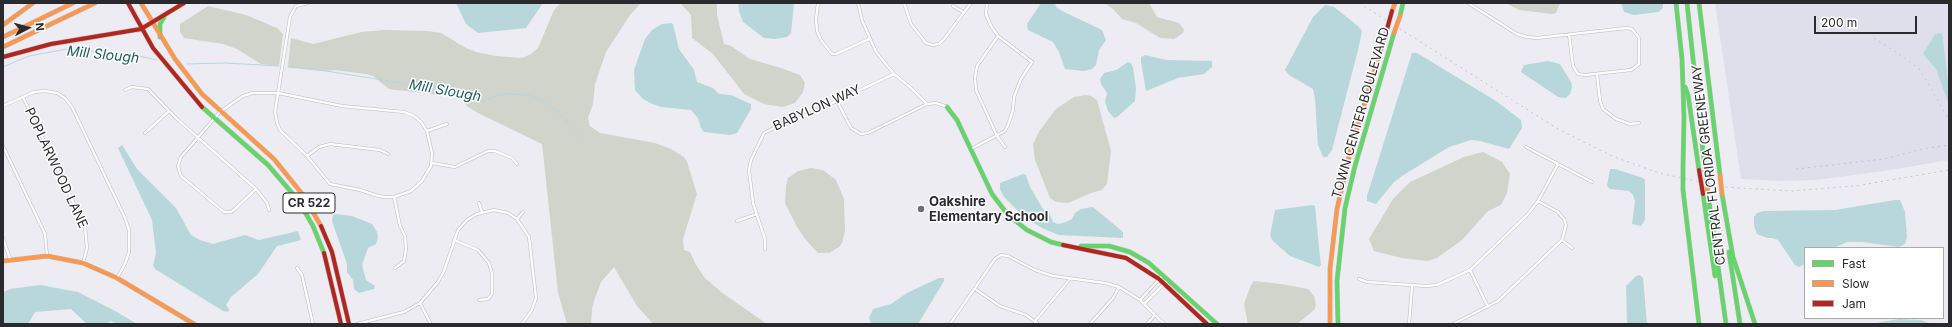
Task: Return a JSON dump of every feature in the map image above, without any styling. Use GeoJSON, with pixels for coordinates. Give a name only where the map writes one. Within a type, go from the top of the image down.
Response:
{"type":"FeatureCollection","features":[{"type":"Feature","properties":{"kind":"main road"},"geometry":{"type":"LineString","coordinates":[[3,25],[33,3]]}},
{"type":"Feature","properties":{"kind":"main road"},"geometry":{"type":"LineString","coordinates":[[3,37],[73,3]]}},
{"type":"Feature","properties":{"kind":"main road"},"geometry":{"type":"LineString","coordinates":[[3,47],[95,3]]}},
{"type":"Feature","properties":{"kind":"main road","name":"CR 522"},"geometry":{"type":"LineString","coordinates":[[129,3],[141,29],[166,66],[196,102],[268,165],[298,200],[313,226],[324,253],[341,324]]}},
{"type":"Feature","properties":{"kind":"main road","name":"CR 522"},"geometry":{"type":"LineString","coordinates":[[141,3],[160,37],[186,74],[220,112],[283,169],[312,208],[327,237],[332,252],[349,324]]}},
{"type":"Feature","properties":{"kind":"main road"},"geometry":{"type":"LineString","coordinates":[[3,58],[51,44],[141,29],[184,3]]}},
{"type":"Feature","properties":{"kind":"main road","name":"TOWN CENTER BOULEVARD"},"geometry":{"type":"LineString","coordinates":[[1330,324],[1329,290],[1333,234],[1345,172],[1395,3]]}},
{"type":"Feature","properties":{"kind":"main road","name":"TOWN CENTER BOULEVARD"},"geometry":{"type":"LineString","coordinates":[[1338,324],[1337,281],[1345,208],[1355,166],[1403,3]]}},
{"type":"Feature","properties":{"kind":"main road","name":"CENTRAL FLORIDA GREENEWAY"},"geometry":{"type":"LineString","coordinates":[[1687,3],[1705,170],[1726,324]]}},
{"type":"Feature","properties":{"kind":"main road","name":"CENTRAL FLORIDA GREENEWAY"},"geometry":{"type":"LineString","coordinates":[[1699,3],[1722,194],[1740,324]]}},
{"type":"Feature","properties":{"kind":"main road"},"geometry":{"type":"LineString","coordinates":[[1676,4],[1683,83],[1683,190],[1699,324]]}},
{"type":"Feature","properties":{"kind":"main road"},"geometry":{"type":"LineString","coordinates":[[160,37],[160,24],[166,14]]}},
{"type":"Feature","properties":{"kind":"main road"},"geometry":{"type":"LineString","coordinates":[[1683,83],[1688,95],[1709,242],[1722,300]]}},
{"type":"Feature","properties":{"kind":"main road"},"geometry":{"type":"LineString","coordinates":[[947,107],[957,120],[992,194],[1008,215],[1027,230],[1051,242],[1126,258],[1159,279],[1207,324]]}},
{"type":"Feature","properties":{"kind":"main road"},"geometry":{"type":"LineString","coordinates":[[1722,194],[1733,256],[1754,324]]}},
{"type":"Feature","properties":{"kind":"main road"},"geometry":{"type":"LineString","coordinates":[[1333,234],[1341,234]]}},
{"type":"Feature","properties":{"kind":"main road"},"geometry":{"type":"LineString","coordinates":[[1068,246],[1118,248],[1130,252],[1149,263],[1169,279],[1217,324]]}},
{"type":"Feature","properties":{"kind":"main road"},"geometry":{"type":"LineString","coordinates":[[3,262],[10,259],[47,256],[83,263],[117,278],[194,324]]}},
{"type":"Feature","properties":{"kind":"street"},"geometry":{"type":"LineString","coordinates":[[256,189],[231,212],[224,212],[181,176],[178,169],[179,159],[220,112],[243,96],[265,92],[278,93],[342,106],[404,112],[414,116],[421,122],[427,131],[432,153],[432,163],[427,176],[420,184],[407,192],[384,197],[330,184],[307,156],[278,126],[275,114],[278,93],[290,14],[296,6],[308,3]]}},
{"type":"Feature","properties":{"kind":"street"},"geometry":{"type":"LineString","coordinates":[[818,3],[816,19],[817,31],[821,40],[832,54],[836,54],[869,39]]}},
{"type":"Feature","properties":{"kind":"street"},"geometry":{"type":"LineString","coordinates":[[858,3],[869,39],[885,64],[894,74],[910,86],[927,104]]}},
{"type":"Feature","properties":{"kind":"street"},"geometry":{"type":"LineString","coordinates":[[904,3],[911,24],[926,43],[933,45],[939,44],[944,39],[971,3]]}},
{"type":"Feature","properties":{"kind":"street"},"geometry":{"type":"LineString","coordinates":[[970,149],[998,136],[1005,131],[1008,125],[1014,97],[1021,79],[1032,62],[998,36],[991,26],[986,14],[988,3]]}},
{"type":"Feature","properties":{"kind":"street"},"geometry":{"type":"LineString","coordinates":[[1468,3],[1517,34],[1527,37],[1626,28],[1632,29],[1639,38],[1640,59],[1636,68],[1597,74],[1578,74],[1574,70],[1569,34]]}},
{"type":"Feature","properties":{"kind":"street"},"geometry":{"type":"LineString","coordinates":[[953,6],[963,12]]}},
{"type":"Feature","properties":{"kind":"street"},"geometry":{"type":"LineString","coordinates":[[998,36],[977,66],[975,78],[976,90],[998,136],[1005,146]]}},
{"type":"Feature","properties":{"kind":"street","name":"BABYLON WAY"},"geometry":{"type":"LineString","coordinates":[[765,249],[765,239],[753,203],[750,170],[751,160],[764,133],[792,122],[894,74]]}},
{"type":"Feature","properties":{"kind":"street"},"geometry":{"type":"LineString","coordinates":[[1597,74],[1602,109],[1616,119],[1630,124],[1639,123]]}},
{"type":"Feature","properties":{"kind":"street"},"geometry":{"type":"LineString","coordinates":[[125,90],[132,87],[147,88],[198,138],[256,189],[267,203],[269,210]]}},
{"type":"Feature","properties":{"kind":"street"},"geometry":{"type":"LineString","coordinates":[[3,106],[23,97],[45,91],[57,93],[65,98],[72,107],[125,218],[129,230],[129,252],[125,264],[117,278]]}},
{"type":"Feature","properties":{"kind":"street","name":"POPLARWOOD LANE"},"geometry":{"type":"LineString","coordinates":[[23,97],[85,226],[87,248],[83,263]]}},
{"type":"Feature","properties":{"kind":"street"},"geometry":{"type":"LineString","coordinates":[[836,101],[852,128],[861,134],[868,133],[927,104],[936,103],[947,107]]}},
{"type":"Feature","properties":{"kind":"street"},"geometry":{"type":"LineString","coordinates":[[145,133],[169,111]]}},
{"type":"Feature","properties":{"kind":"street"},"geometry":{"type":"LineString","coordinates":[[427,131],[447,124]]}},
{"type":"Feature","properties":{"kind":"street"},"geometry":{"type":"LineString","coordinates":[[307,156],[319,147],[330,144],[380,150],[388,154]]}},
{"type":"Feature","properties":{"kind":"street"},"geometry":{"type":"LineString","coordinates":[[3,146],[45,234],[47,256]]}},
{"type":"Feature","properties":{"kind":"street"},"geometry":{"type":"LineString","coordinates":[[1526,147],[1592,182]]}},
{"type":"Feature","properties":{"kind":"street"},"geometry":{"type":"LineString","coordinates":[[432,163],[455,167],[488,151],[512,158],[518,164]]}},
{"type":"Feature","properties":{"kind":"street"},"geometry":{"type":"LineString","coordinates":[[1360,279],[1367,282],[1412,286],[1437,285],[1470,270],[1528,214],[1538,201],[1558,164]]}},
{"type":"Feature","properties":{"kind":"street"},"geometry":{"type":"LineString","coordinates":[[394,196],[400,226],[405,236],[406,249],[404,260],[395,268]]}},
{"type":"Feature","properties":{"kind":"street"},"geometry":{"type":"LineString","coordinates":[[1454,324],[1488,308],[1510,292],[1562,240],[1566,225],[1564,219],[1558,212],[1538,201]]}},
{"type":"Feature","properties":{"kind":"street"},"geometry":{"type":"LineString","coordinates":[[479,203],[482,212]]}},
{"type":"Feature","properties":{"kind":"street"},"geometry":{"type":"LineString","coordinates":[[357,324],[404,312],[420,303],[438,282],[444,271],[458,230],[467,220],[482,212],[494,210],[508,213],[517,219],[529,236],[536,293],[534,307],[522,324]]}},
{"type":"Feature","properties":{"kind":"street"},"geometry":{"type":"LineString","coordinates":[[517,219],[523,212]]}},
{"type":"Feature","properties":{"kind":"street"},"geometry":{"type":"LineString","coordinates":[[737,221],[757,214]]}},
{"type":"Feature","properties":{"kind":"street"},"geometry":{"type":"LineString","coordinates":[[3,238],[10,259]]}},
{"type":"Feature","properties":{"kind":"street"},"geometry":{"type":"LineString","coordinates":[[454,240],[481,252],[490,263],[492,273],[492,294],[488,299],[479,300]]}},
{"type":"Feature","properties":{"kind":"street"},"geometry":{"type":"LineString","coordinates":[[1562,240],[1572,248]]}},
{"type":"Feature","properties":{"kind":"street"},"geometry":{"type":"LineString","coordinates":[[950,324],[994,259],[1001,255],[1008,256],[1041,272],[1070,280],[1106,283],[1119,287],[1140,300],[1164,324]]}},
{"type":"Feature","properties":{"kind":"street"},"geometry":{"type":"LineString","coordinates":[[297,268],[302,275],[313,324]]}},
{"type":"Feature","properties":{"kind":"street"},"geometry":{"type":"LineString","coordinates":[[1470,270],[1488,308]]}},
{"type":"Feature","properties":{"kind":"street"},"geometry":{"type":"LineString","coordinates":[[1140,300],[1164,275]]}},
{"type":"Feature","properties":{"kind":"street"},"geometry":{"type":"LineString","coordinates":[[1144,304],[1169,279]]}},
{"type":"Feature","properties":{"kind":"street"},"geometry":{"type":"LineString","coordinates":[[1035,321],[1070,280]]}},
{"type":"Feature","properties":{"kind":"street"},"geometry":{"type":"LineString","coordinates":[[1409,324],[1412,286]]}},
{"type":"Feature","properties":{"kind":"street"},"geometry":{"type":"LineString","coordinates":[[1090,324],[1113,298],[1119,287]]}},
{"type":"Feature","properties":{"kind":"street"},"geometry":{"type":"LineString","coordinates":[[975,288],[1000,306],[1026,315],[1038,324]]}},
{"type":"Feature","properties":{"kind":"street"},"geometry":{"type":"LineString","coordinates":[[420,303],[431,324]]}},
{"type":"Feature","properties":{"kind":"street"},"geometry":{"type":"LineString","coordinates":[[1147,324],[1155,315]]}},
{"type":"Feature","properties":{"kind":"shaded area","name":"Mill Slough"},"geometry":{"type":"Polygon","coordinates":[[[561,3],[641,3],[630,15],[606,52],[595,84],[593,104],[588,118],[590,126],[600,133],[655,143],[671,149],[684,157],[697,194],[683,239],[684,250],[690,252],[704,277],[721,292],[767,324],[653,324],[637,306],[614,267],[601,282],[592,309],[591,324],[567,324],[558,292],[542,144],[480,114],[468,107],[462,100],[455,97],[389,89],[373,76],[366,74],[288,67],[291,38],[313,44],[361,32],[384,30],[428,31],[441,33],[466,48],[476,52],[496,56],[522,58],[531,54],[538,48],[554,10],[561,3]]]}},
{"type":"Feature","properties":{"kind":"shaded area"},"geometry":{"type":"Polygon","coordinates":[[[680,3],[717,3],[717,15],[724,44],[731,46],[750,59],[800,75],[805,83],[803,92],[795,103],[782,107],[764,104],[744,94],[713,54],[692,38],[691,15],[680,3]]]}},
{"type":"Feature","properties":{"kind":"shaded area"},"geometry":{"type":"Polygon","coordinates":[[[1104,3],[1149,3],[1157,17],[1179,23],[1184,30],[1183,33],[1174,39],[1160,38],[1136,23],[1122,19],[1113,9],[1104,3]]]}},
{"type":"Feature","properties":{"kind":"shaded area"},"geometry":{"type":"Polygon","coordinates":[[[1506,3],[1560,3],[1556,13],[1552,14],[1519,10],[1506,3]]]}},
{"type":"Feature","properties":{"kind":"shaded area"},"geometry":{"type":"Polygon","coordinates":[[[1715,3],[1948,3],[1949,160],[1884,171],[1816,180],[1780,181],[1741,179],[1715,3]]]}},
{"type":"Feature","properties":{"kind":"shaded area"},"geometry":{"type":"Polygon","coordinates":[[[208,6],[246,15],[277,28],[283,34],[279,66],[261,64],[237,49],[223,44],[184,38],[180,32],[180,24],[208,6]]]}},
{"type":"Feature","properties":{"kind":"shaded area"},"geometry":{"type":"Polygon","coordinates":[[[1086,95],[1097,100],[1111,151],[1107,184],[1102,190],[1068,203],[1056,202],[1050,198],[1035,160],[1033,144],[1040,130],[1056,109],[1074,97],[1086,95]]]}},
{"type":"Feature","properties":{"kind":"shaded area"},"geometry":{"type":"Polygon","coordinates":[[[1483,152],[1502,162],[1510,174],[1507,193],[1501,205],[1488,211],[1462,240],[1437,258],[1428,261],[1402,258],[1374,251],[1369,239],[1393,199],[1410,182],[1464,157],[1483,152]]]}},
{"type":"Feature","properties":{"kind":"shaded area"},"geometry":{"type":"Polygon","coordinates":[[[811,168],[823,170],[836,180],[844,199],[845,231],[842,243],[839,247],[829,253],[818,253],[806,240],[797,227],[785,203],[788,178],[798,171],[811,168]]]}},
{"type":"Feature","properties":{"kind":"shaded area"},"geometry":{"type":"Polygon","coordinates":[[[1254,281],[1308,289],[1314,296],[1316,305],[1314,310],[1297,324],[1248,324],[1244,304],[1254,281]]]}},
{"type":"Feature","properties":{"kind":"water"},"geometry":{"type":"Polygon","coordinates":[[[456,3],[543,3],[526,28],[478,33],[466,24],[456,3]]]}},
{"type":"Feature","properties":{"kind":"water"},"geometry":{"type":"Polygon","coordinates":[[[738,3],[794,3],[791,33],[787,37],[775,39],[764,38],[743,22],[738,3]]]}},
{"type":"Feature","properties":{"kind":"water"},"geometry":{"type":"Polygon","coordinates":[[[1041,3],[1055,3],[1056,7],[1062,11],[1102,30],[1106,40],[1099,50],[1096,65],[1092,69],[1084,71],[1065,69],[1059,52],[1053,42],[1028,30],[1027,24],[1041,3]]]}},
{"type":"Feature","properties":{"kind":"water"},"geometry":{"type":"Polygon","coordinates":[[[1621,3],[1663,3],[1663,6],[1658,12],[1634,15],[1624,12],[1621,3]]]}},
{"type":"Feature","properties":{"kind":"water"},"geometry":{"type":"Polygon","coordinates":[[[1325,5],[1334,7],[1362,31],[1332,150],[1327,157],[1323,157],[1318,145],[1313,89],[1289,75],[1285,70],[1313,17],[1325,5]]]}},
{"type":"Feature","properties":{"kind":"water"},"geometry":{"type":"Polygon","coordinates":[[[662,24],[673,24],[679,49],[694,70],[697,82],[713,88],[719,94],[731,95],[751,104],[751,109],[737,133],[730,135],[704,132],[698,118],[691,110],[661,107],[643,99],[635,90],[634,70],[645,39],[652,30],[662,24]]]}},
{"type":"Feature","properties":{"kind":"water"},"geometry":{"type":"Polygon","coordinates":[[[1942,33],[1949,88],[1949,105],[1936,69],[1923,54],[1935,34],[1942,33]]]}},
{"type":"Feature","properties":{"kind":"water"},"geometry":{"type":"Polygon","coordinates":[[[1412,53],[1417,53],[1496,101],[1521,120],[1522,128],[1509,149],[1471,140],[1449,147],[1394,182],[1376,204],[1367,201],[1367,196],[1412,53]]]}},
{"type":"Feature","properties":{"kind":"water"},"geometry":{"type":"Polygon","coordinates":[[[1145,55],[1167,60],[1212,61],[1212,67],[1204,74],[1178,78],[1146,91],[1141,62],[1141,57],[1145,55]]]}},
{"type":"Feature","properties":{"kind":"water"},"geometry":{"type":"Polygon","coordinates":[[[1548,61],[1560,64],[1571,82],[1572,87],[1570,94],[1566,98],[1558,97],[1521,72],[1524,65],[1548,61]]]}},
{"type":"Feature","properties":{"kind":"water"},"geometry":{"type":"Polygon","coordinates":[[[1128,62],[1131,63],[1133,68],[1136,88],[1135,101],[1114,118],[1108,111],[1105,102],[1107,93],[1101,84],[1100,79],[1104,73],[1116,70],[1128,62]]]}},
{"type":"Feature","properties":{"kind":"water"},"geometry":{"type":"Polygon","coordinates":[[[122,145],[137,169],[176,208],[191,235],[200,240],[213,244],[245,235],[259,240],[298,231],[301,240],[277,246],[258,274],[231,297],[226,305],[229,309],[228,312],[223,311],[155,269],[153,265],[156,253],[152,220],[118,148],[122,145]]]}},
{"type":"Feature","properties":{"kind":"water"},"geometry":{"type":"Polygon","coordinates":[[[1610,169],[1615,169],[1645,180],[1645,220],[1641,226],[1632,224],[1635,201],[1633,195],[1629,191],[1610,189],[1607,186],[1610,169]]]}},
{"type":"Feature","properties":{"kind":"water"},"geometry":{"type":"Polygon","coordinates":[[[1023,174],[1026,175],[1030,187],[1043,209],[1050,215],[1053,222],[1058,224],[1066,222],[1072,219],[1075,213],[1081,209],[1093,207],[1123,232],[1123,238],[1059,235],[1044,229],[1024,217],[1004,197],[1000,189],[1000,183],[1023,174]]]}},
{"type":"Feature","properties":{"kind":"water"},"geometry":{"type":"Polygon","coordinates":[[[1900,200],[1905,212],[1907,237],[1905,244],[1899,247],[1862,242],[1847,242],[1836,247],[1804,247],[1804,264],[1799,267],[1795,265],[1778,240],[1757,234],[1754,226],[1754,217],[1757,213],[1764,211],[1835,210],[1900,200]]]}},
{"type":"Feature","properties":{"kind":"water"},"geometry":{"type":"Polygon","coordinates":[[[1312,205],[1315,206],[1321,265],[1319,267],[1290,256],[1273,241],[1270,236],[1275,210],[1312,205]]]}},
{"type":"Feature","properties":{"kind":"water"},"geometry":{"type":"Polygon","coordinates":[[[333,215],[352,216],[372,224],[377,232],[378,237],[376,244],[368,248],[362,265],[366,280],[375,286],[374,289],[359,293],[354,289],[353,280],[347,272],[347,264],[332,221],[333,215]]]}},
{"type":"Feature","properties":{"kind":"water"},"geometry":{"type":"Polygon","coordinates":[[[1640,275],[1643,278],[1647,324],[1627,324],[1626,286],[1636,276],[1640,275]]]}},
{"type":"Feature","properties":{"kind":"water"},"geometry":{"type":"Polygon","coordinates":[[[939,278],[944,278],[944,281],[918,324],[871,324],[869,318],[873,309],[891,304],[907,293],[939,278]]]}},
{"type":"Feature","properties":{"kind":"water"},"geometry":{"type":"Polygon","coordinates":[[[40,285],[78,292],[137,324],[117,324],[111,321],[105,324],[87,324],[71,309],[35,312],[28,324],[3,324],[3,292],[10,289],[40,285]]]}},
{"type":"Feature","properties":{"kind":"water"},"geometry":{"type":"Polygon","coordinates":[[[1899,319],[1921,320],[1931,324],[1871,324],[1899,319]]]}},
{"type":"Feature","properties":{"kind":"waterway","name":"Mill Slough"},"geometry":{"type":"LineString","coordinates":[[3,67],[29,56],[67,49],[144,57],[157,60]]}},
{"type":"Feature","properties":{"kind":"waterway","name":"Mill Slough"},"geometry":{"type":"LineString","coordinates":[[187,64],[225,63],[279,66]]}},
{"type":"Feature","properties":{"kind":"waterway","name":"Mill Slough"},"geometry":{"type":"LineString","coordinates":[[288,67],[326,71],[414,85],[482,101],[502,94],[530,95],[544,101],[557,111],[584,141]]}},
{"type":"Feature","properties":{"kind":"railway"},"geometry":{"type":"LineString","coordinates":[[1359,3],[1558,129],[1612,156],[1659,173],[1724,187],[1791,191],[1855,186],[1949,170]]}},
{"type":"Feature","properties":{"kind":"railway"},"geometry":{"type":"LineString","coordinates":[[1874,38],[1919,69],[1949,120]]}},
{"type":"Feature","properties":{"kind":"railway"},"geometry":{"type":"LineString","coordinates":[[1796,169],[1884,159],[1922,149],[1949,145]]}},
{"type":"Feature","properties":{"kind":"traffic: fast"},"geometry":{"type":"LineString","coordinates":[[1400,16],[1403,3]]}},
{"type":"Feature","properties":{"kind":"traffic: fast"},"geometry":{"type":"LineString","coordinates":[[1676,3],[1682,59],[1684,117],[1683,166]]}},
{"type":"Feature","properties":{"kind":"traffic: fast"},"geometry":{"type":"LineString","coordinates":[[1687,3],[1705,170]]}},
{"type":"Feature","properties":{"kind":"traffic: fast"},"geometry":{"type":"LineString","coordinates":[[1699,3],[1720,175]]}},
{"type":"Feature","properties":{"kind":"traffic: fast"},"geometry":{"type":"LineString","coordinates":[[160,37],[160,24],[164,17]]}},
{"type":"Feature","properties":{"kind":"traffic: fast"},"geometry":{"type":"LineString","coordinates":[[1338,324],[1337,281],[1345,208],[1355,166],[1394,33]]}},
{"type":"Feature","properties":{"kind":"traffic: fast"},"geometry":{"type":"LineString","coordinates":[[1685,87],[1688,95],[1699,170]]}},
{"type":"Feature","properties":{"kind":"traffic: fast"},"geometry":{"type":"LineString","coordinates":[[202,107],[268,165],[298,200],[313,226],[324,253]]}},
{"type":"Feature","properties":{"kind":"traffic: fast"},"geometry":{"type":"LineString","coordinates":[[947,107],[957,120],[992,194],[1008,215],[1027,230],[1051,242],[1063,245]]}},
{"type":"Feature","properties":{"kind":"traffic: fast"},"geometry":{"type":"LineString","coordinates":[[1683,166],[1683,190]]}},
{"type":"Feature","properties":{"kind":"traffic: fast"},"geometry":{"type":"LineString","coordinates":[[1683,190],[1699,324]]}},
{"type":"Feature","properties":{"kind":"traffic: fast"},"geometry":{"type":"LineString","coordinates":[[1703,194],[1715,276]]}},
{"type":"Feature","properties":{"kind":"traffic: fast"},"geometry":{"type":"LineString","coordinates":[[1708,194],[1726,324]]}},
{"type":"Feature","properties":{"kind":"traffic: fast"},"geometry":{"type":"LineString","coordinates":[[1722,194],[1733,257],[1755,324]]}},
{"type":"Feature","properties":{"kind":"traffic: fast"},"geometry":{"type":"LineString","coordinates":[[1081,246],[1109,246],[1130,252],[1149,263],[1217,324]]}},
{"type":"Feature","properties":{"kind":"traffic: fast"},"geometry":{"type":"LineString","coordinates":[[1729,252],[1740,324]]}},
{"type":"Feature","properties":{"kind":"traffic: slow"},"geometry":{"type":"LineString","coordinates":[[3,25],[33,3]]}},
{"type":"Feature","properties":{"kind":"traffic: slow"},"geometry":{"type":"LineString","coordinates":[[3,37],[73,3]]}},
{"type":"Feature","properties":{"kind":"traffic: slow"},"geometry":{"type":"LineString","coordinates":[[3,47],[95,3]]}},
{"type":"Feature","properties":{"kind":"traffic: slow"},"geometry":{"type":"LineString","coordinates":[[141,3],[175,59],[202,94],[274,159],[303,195],[321,226]]}},
{"type":"Feature","properties":{"kind":"traffic: slow"},"geometry":{"type":"LineString","coordinates":[[1392,11],[1395,3]]}},
{"type":"Feature","properties":{"kind":"traffic: slow"},"geometry":{"type":"LineString","coordinates":[[1394,33],[1400,16]]}},
{"type":"Feature","properties":{"kind":"traffic: slow"},"geometry":{"type":"LineString","coordinates":[[1330,324],[1330,269],[1337,209],[1351,148],[1387,29]]}},
{"type":"Feature","properties":{"kind":"traffic: slow"},"geometry":{"type":"LineString","coordinates":[[1705,170],[1708,194]]}},
{"type":"Feature","properties":{"kind":"traffic: slow"},"geometry":{"type":"LineString","coordinates":[[1720,175],[1722,194]]}},
{"type":"Feature","properties":{"kind":"traffic: slow"},"geometry":{"type":"LineString","coordinates":[[3,261],[47,256],[83,263],[117,278],[194,324]]}},
{"type":"Feature","properties":{"kind":"traffic: jam"},"geometry":{"type":"LineString","coordinates":[[128,3],[153,48],[202,107]]}},
{"type":"Feature","properties":{"kind":"traffic: jam"},"geometry":{"type":"LineString","coordinates":[[3,57],[51,44],[141,29],[184,3]]}},
{"type":"Feature","properties":{"kind":"traffic: jam"},"geometry":{"type":"LineString","coordinates":[[1387,29],[1392,11]]}},
{"type":"Feature","properties":{"kind":"traffic: jam"},"geometry":{"type":"LineString","coordinates":[[1699,170],[1703,194]]}},
{"type":"Feature","properties":{"kind":"traffic: jam"},"geometry":{"type":"LineString","coordinates":[[321,226],[332,252],[349,324]]}},
{"type":"Feature","properties":{"kind":"traffic: jam"},"geometry":{"type":"LineString","coordinates":[[1063,245],[1126,258],[1159,279],[1207,324]]}},
{"type":"Feature","properties":{"kind":"traffic: jam"},"geometry":{"type":"LineString","coordinates":[[324,253],[341,324]]}},
{"type":"Feature","properties":{"kind":"place","name":"Oakshire Elementary School"},"geometry":{"type":"Point","coordinates":[921,209]}}]}
